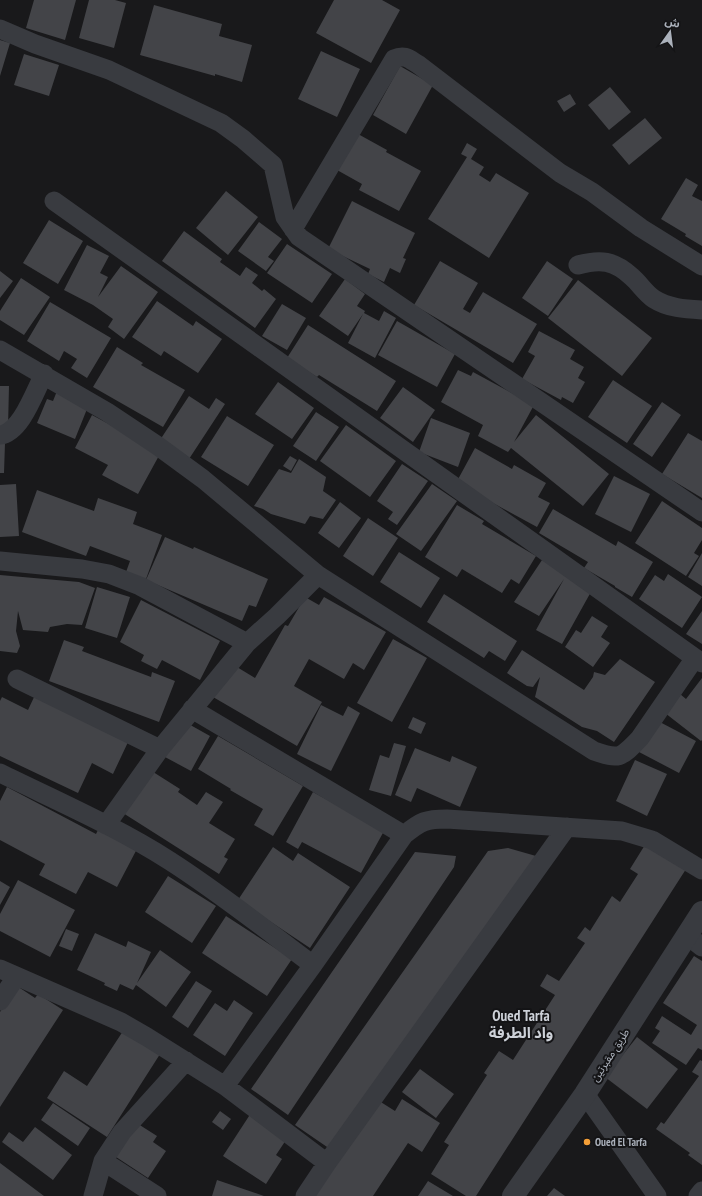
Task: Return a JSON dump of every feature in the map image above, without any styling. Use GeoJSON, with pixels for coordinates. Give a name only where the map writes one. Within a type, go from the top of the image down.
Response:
{"type":"FeatureCollection","features":[{"type":"Feature","properties":{"kind":"street"},"geometry":{"type":"LineString","coordinates":[[0,29],[35,44],[109,70],[221,123],[243,139],[273,165],[284,217],[299,237],[702,512]]}},
{"type":"Feature","properties":{"kind":"street"},"geometry":{"type":"LineString","coordinates":[[293,229],[394,60],[400,57],[406,57],[560,173],[592,192],[641,228],[702,266]]}},
{"type":"Feature","properties":{"kind":"street"},"geometry":{"type":"LineString","coordinates":[[0,350],[44,374],[107,412],[158,446],[203,479],[318,574],[594,751],[610,756],[621,756],[640,738],[699,660],[54,201]]}},
{"type":"Feature","properties":{"kind":"street"},"geometry":{"type":"LineString","coordinates":[[578,265],[592,261],[603,261],[618,266],[632,277],[653,299],[666,305],[702,310]]}},
{"type":"Feature","properties":{"kind":"street"},"geometry":{"type":"LineString","coordinates":[[0,436],[4,435],[15,427],[23,416],[44,374]]}},
{"type":"Feature","properties":{"kind":"street"},"geometry":{"type":"LineString","coordinates":[[0,561],[82,569],[109,574],[140,586],[246,643]]}},
{"type":"Feature","properties":{"kind":"street"},"geometry":{"type":"LineString","coordinates":[[106,825],[160,749],[246,643],[277,616],[318,574]]}},
{"type":"Feature","properties":{"kind":"street"},"geometry":{"type":"LineString","coordinates":[[17,679],[160,749]]}},
{"type":"Feature","properties":{"kind":"street"},"geometry":{"type":"LineString","coordinates":[[192,709],[404,835]]}},
{"type":"Feature","properties":{"kind":"street"},"geometry":{"type":"LineString","coordinates":[[0,773],[106,825],[187,872],[313,965]]}},
{"type":"Feature","properties":{"kind":"street"},"geometry":{"type":"LineString","coordinates":[[225,1086],[313,965],[404,835],[416,825],[429,819],[622,831],[652,840],[702,870]]}},
{"type":"Feature","properties":{"kind":"street"},"geometry":{"type":"LineString","coordinates":[[306,1196],[327,1163],[567,827]]}},
{"type":"Feature","properties":{"kind":"street","name":"طريق مقبرتين"},"geometry":{"type":"LineString","coordinates":[[513,1196],[694,941],[702,912]]}},
{"type":"Feature","properties":{"kind":"street"},"geometry":{"type":"LineString","coordinates":[[0,1001],[8,973],[121,1022],[186,1060],[225,1086],[327,1163]]}},
{"type":"Feature","properties":{"kind":"street"},"geometry":{"type":"LineString","coordinates":[[94,1196],[103,1161],[122,1132],[186,1060]]}},
{"type":"Feature","properties":{"kind":"street"},"geometry":{"type":"LineString","coordinates":[[585,1094],[657,1196]]}},
{"type":"Feature","properties":{"kind":"street"},"geometry":{"type":"LineString","coordinates":[[103,1161],[157,1196]]}},
{"type":"Feature","properties":{"kind":"street"},"geometry":{"type":"LineString","coordinates":[[698,1196],[702,1191]]}},
{"type":"Feature","properties":{"kind":"building"},"geometry":{"type":"Polygon","coordinates":[[[34,0],[76,0],[65,40],[26,28],[34,0]]]}},
{"type":"Feature","properties":{"kind":"building"},"geometry":{"type":"Polygon","coordinates":[[[89,0],[115,0],[126,3],[114,48],[79,38],[89,0]]]}},
{"type":"Feature","properties":{"kind":"building"},"geometry":{"type":"Polygon","coordinates":[[[334,0],[382,0],[400,10],[371,63],[316,33],[334,0]]]}},
{"type":"Feature","properties":{"kind":"building"},"geometry":{"type":"Polygon","coordinates":[[[154,5],[222,24],[219,36],[252,45],[242,82],[140,55],[154,5]]]}},
{"type":"Feature","properties":{"kind":"building"},"geometry":{"type":"Polygon","coordinates":[[[0,40],[10,43],[0,76],[0,40]]]}},
{"type":"Feature","properties":{"kind":"building"},"geometry":{"type":"Polygon","coordinates":[[[321,51],[360,69],[337,117],[298,99],[321,51]]]}},
{"type":"Feature","properties":{"kind":"building"},"geometry":{"type":"Polygon","coordinates":[[[24,54],[59,65],[49,96],[14,85],[24,54]]]}},
{"type":"Feature","properties":{"kind":"building"},"geometry":{"type":"Polygon","coordinates":[[[400,66],[433,85],[406,134],[373,115],[400,66]]]}},
{"type":"Feature","properties":{"kind":"building"},"geometry":{"type":"Polygon","coordinates":[[[610,87],[631,112],[609,130],[588,105],[610,87]]]}},
{"type":"Feature","properties":{"kind":"building"},"geometry":{"type":"Polygon","coordinates":[[[570,94],[576,104],[564,112],[557,101],[570,94]]]}},
{"type":"Feature","properties":{"kind":"building"},"geometry":{"type":"Polygon","coordinates":[[[645,118],[662,138],[629,165],[612,145],[645,118]]]}},
{"type":"Feature","properties":{"kind":"building"},"geometry":{"type":"Polygon","coordinates":[[[358,134],[387,150],[386,152],[421,171],[399,211],[359,190],[362,184],[337,170],[358,134]]]}},
{"type":"Feature","properties":{"kind":"building"},"geometry":{"type":"Polygon","coordinates":[[[467,143],[477,149],[471,159],[484,167],[479,175],[490,182],[496,173],[529,193],[489,258],[428,219],[467,157],[461,154],[467,143]]]}},
{"type":"Feature","properties":{"kind":"building"},"geometry":{"type":"Polygon","coordinates":[[[686,178],[698,185],[692,196],[702,201],[702,246],[685,236],[686,234],[661,219],[686,178]]]}},
{"type":"Feature","properties":{"kind":"building"},"geometry":{"type":"Polygon","coordinates":[[[226,191],[258,217],[228,255],[196,228],[226,191]]]}},
{"type":"Feature","properties":{"kind":"building"},"geometry":{"type":"Polygon","coordinates":[[[352,201],[415,233],[403,258],[406,259],[400,273],[390,268],[384,282],[368,274],[370,269],[328,249],[352,201]]]}},
{"type":"Feature","properties":{"kind":"building"},"geometry":{"type":"Polygon","coordinates":[[[49,220],[83,241],[58,284],[23,263],[49,220]]]}},
{"type":"Feature","properties":{"kind":"building"},"geometry":{"type":"Polygon","coordinates":[[[259,222],[282,239],[268,257],[274,261],[266,271],[238,251],[259,222]]]}},
{"type":"Feature","properties":{"kind":"building"},"geometry":{"type":"Polygon","coordinates":[[[184,231],[222,259],[220,262],[240,276],[246,267],[258,275],[252,283],[262,291],[264,289],[276,299],[255,328],[162,261],[184,231]]]}},
{"type":"Feature","properties":{"kind":"building"},"geometry":{"type":"Polygon","coordinates":[[[287,244],[332,274],[312,303],[267,273],[287,244]]]}},
{"type":"Feature","properties":{"kind":"building"},"geometry":{"type":"Polygon","coordinates":[[[87,245],[109,256],[100,273],[108,277],[98,297],[121,266],[158,292],[124,339],[108,327],[113,319],[93,305],[64,290],[87,245]]]}},
{"type":"Feature","properties":{"kind":"building"},"geometry":{"type":"Polygon","coordinates":[[[440,261],[478,283],[463,309],[470,313],[483,292],[537,324],[513,363],[414,305],[440,261]]]}},
{"type":"Feature","properties":{"kind":"building"},"geometry":{"type":"Polygon","coordinates":[[[547,261],[573,279],[548,316],[522,298],[547,261]]]}},
{"type":"Feature","properties":{"kind":"building"},"geometry":{"type":"Polygon","coordinates":[[[0,271],[13,281],[0,298],[0,271]]]}},
{"type":"Feature","properties":{"kind":"building"},"geometry":{"type":"Polygon","coordinates":[[[21,278],[50,297],[24,335],[0,320],[0,311],[21,278]]]}},
{"type":"Feature","properties":{"kind":"building"},"geometry":{"type":"Polygon","coordinates":[[[345,279],[365,294],[357,306],[365,311],[364,313],[379,321],[384,311],[396,318],[375,358],[348,343],[363,314],[348,336],[319,316],[345,279]]]}},
{"type":"Feature","properties":{"kind":"building"},"geometry":{"type":"Polygon","coordinates":[[[578,280],[652,338],[622,376],[548,318],[578,280]]]}},
{"type":"Feature","properties":{"kind":"building"},"geometry":{"type":"Polygon","coordinates":[[[157,301],[193,326],[196,321],[222,339],[198,373],[164,351],[161,356],[132,337],[157,301]]]}},
{"type":"Feature","properties":{"kind":"building"},"geometry":{"type":"Polygon","coordinates":[[[50,302],[111,338],[87,378],[71,368],[77,359],[64,351],[59,361],[27,341],[50,302]]]}},
{"type":"Feature","properties":{"kind":"building"},"geometry":{"type":"Polygon","coordinates":[[[282,304],[306,318],[287,350],[262,336],[282,304]]]}},
{"type":"Feature","properties":{"kind":"building"},"geometry":{"type":"Polygon","coordinates":[[[397,321],[455,354],[437,387],[378,355],[397,321]]]}},
{"type":"Feature","properties":{"kind":"building"},"geometry":{"type":"Polygon","coordinates":[[[308,325],[396,381],[377,411],[319,375],[317,377],[287,358],[308,325]]]}},
{"type":"Feature","properties":{"kind":"building"},"geometry":{"type":"Polygon","coordinates":[[[539,331],[575,350],[570,359],[584,367],[578,378],[585,382],[573,403],[562,397],[561,400],[522,379],[535,356],[528,352],[539,331]]]}},
{"type":"Feature","properties":{"kind":"building"},"geometry":{"type":"Polygon","coordinates":[[[117,347],[143,363],[141,365],[185,390],[163,427],[93,387],[117,347]]]}},
{"type":"Feature","properties":{"kind":"building"},"geometry":{"type":"Polygon","coordinates":[[[458,370],[471,376],[473,372],[534,405],[514,442],[536,415],[609,474],[583,506],[511,448],[508,452],[478,436],[483,425],[441,402],[458,370]]]}},
{"type":"Feature","properties":{"kind":"building"},"geometry":{"type":"Polygon","coordinates":[[[613,380],[652,406],[627,443],[588,417],[613,380]]]}},
{"type":"Feature","properties":{"kind":"building"},"geometry":{"type":"Polygon","coordinates":[[[278,382],[314,408],[292,439],[255,414],[278,382]]]}},
{"type":"Feature","properties":{"kind":"building"},"geometry":{"type":"Polygon","coordinates":[[[0,386],[9,386],[8,428],[0,428],[0,386]]]}},
{"type":"Feature","properties":{"kind":"building"},"geometry":{"type":"Polygon","coordinates":[[[403,387],[435,410],[413,442],[380,418],[403,387]]]}},
{"type":"Feature","properties":{"kind":"building"},"geometry":{"type":"Polygon","coordinates":[[[57,391],[89,404],[75,439],[37,423],[47,399],[53,401],[57,391]]]}},
{"type":"Feature","properties":{"kind":"building"},"geometry":{"type":"Polygon","coordinates":[[[189,396],[209,409],[216,398],[225,404],[189,459],[160,440],[189,396]]]}},
{"type":"Feature","properties":{"kind":"building"},"geometry":{"type":"Polygon","coordinates":[[[662,402],[681,415],[652,457],[633,444],[662,402]]]}},
{"type":"Feature","properties":{"kind":"building"},"geometry":{"type":"Polygon","coordinates":[[[316,412],[339,427],[316,461],[293,446],[316,412]]]}},
{"type":"Feature","properties":{"kind":"building"},"geometry":{"type":"Polygon","coordinates":[[[92,415],[161,452],[138,494],[102,475],[108,465],[75,448],[92,415]]]}},
{"type":"Feature","properties":{"kind":"building"},"geometry":{"type":"Polygon","coordinates":[[[227,416],[274,445],[248,486],[201,457],[227,416]]]}},
{"type":"Feature","properties":{"kind":"building"},"geometry":{"type":"Polygon","coordinates":[[[431,418],[470,433],[458,467],[419,452],[431,418]]]}},
{"type":"Feature","properties":{"kind":"building"},"geometry":{"type":"Polygon","coordinates":[[[346,425],[396,461],[370,497],[320,461],[346,425]]]}},
{"type":"Feature","properties":{"kind":"building"},"geometry":{"type":"Polygon","coordinates":[[[688,433],[702,441],[702,498],[662,474],[688,433]]]}},
{"type":"Feature","properties":{"kind":"building"},"geometry":{"type":"Polygon","coordinates":[[[0,443],[5,443],[4,473],[0,473],[0,443]]]}},
{"type":"Feature","properties":{"kind":"building"},"geometry":{"type":"Polygon","coordinates":[[[475,448],[512,469],[514,465],[546,483],[538,497],[550,503],[537,527],[456,483],[475,448]]]}},
{"type":"Feature","properties":{"kind":"building"},"geometry":{"type":"Polygon","coordinates":[[[290,456],[297,460],[291,471],[283,466],[290,456]]]}},
{"type":"Feature","properties":{"kind":"building"},"geometry":{"type":"Polygon","coordinates":[[[299,459],[326,477],[323,491],[336,500],[323,519],[310,516],[305,524],[271,514],[254,506],[279,469],[291,473],[299,459]]]}},
{"type":"Feature","properties":{"kind":"building"},"geometry":{"type":"Polygon","coordinates":[[[402,464],[428,481],[397,525],[388,519],[393,512],[377,501],[402,464]]]}},
{"type":"Feature","properties":{"kind":"building"},"geometry":{"type":"Polygon","coordinates":[[[614,476],[650,494],[631,532],[595,514],[614,476]]]}},
{"type":"Feature","properties":{"kind":"building"},"geometry":{"type":"Polygon","coordinates":[[[16,484],[19,536],[0,537],[0,485],[16,484]]]}},
{"type":"Feature","properties":{"kind":"building"},"geometry":{"type":"Polygon","coordinates":[[[432,484],[457,501],[421,551],[396,534],[432,484]]]}},
{"type":"Feature","properties":{"kind":"building"},"geometry":{"type":"Polygon","coordinates":[[[37,490],[94,511],[98,498],[137,512],[133,524],[162,535],[146,579],[126,572],[130,561],[90,546],[86,556],[22,532],[37,490]]]}},
{"type":"Feature","properties":{"kind":"building"},"geometry":{"type":"Polygon","coordinates":[[[662,501],[702,528],[702,540],[694,553],[699,556],[686,576],[635,543],[662,501]]]}},
{"type":"Feature","properties":{"kind":"building"},"geometry":{"type":"Polygon","coordinates":[[[340,502],[361,518],[339,548],[318,533],[340,502]]]}},
{"type":"Feature","properties":{"kind":"building"},"geometry":{"type":"Polygon","coordinates":[[[457,505],[484,521],[482,524],[536,556],[519,584],[511,579],[502,593],[462,569],[457,577],[425,557],[457,505]]]}},
{"type":"Feature","properties":{"kind":"building"},"geometry":{"type":"Polygon","coordinates":[[[553,509],[616,546],[618,541],[653,562],[632,597],[584,568],[588,562],[539,533],[553,509]]]}},
{"type":"Feature","properties":{"kind":"building"},"geometry":{"type":"Polygon","coordinates":[[[368,518],[398,538],[373,576],[343,556],[368,518]]]}},
{"type":"Feature","properties":{"kind":"building"},"geometry":{"type":"Polygon","coordinates":[[[165,537],[193,549],[194,547],[268,579],[256,607],[249,605],[242,621],[146,580],[165,537]]]}},
{"type":"Feature","properties":{"kind":"building"},"geometry":{"type":"Polygon","coordinates":[[[399,552],[440,578],[421,608],[380,582],[399,552]]]}},
{"type":"Feature","properties":{"kind":"building"},"geometry":{"type":"Polygon","coordinates":[[[702,553],[702,586],[688,577],[702,553]]]}},
{"type":"Feature","properties":{"kind":"building"},"geometry":{"type":"Polygon","coordinates":[[[542,560],[592,590],[562,644],[536,630],[564,579],[539,616],[514,602],[542,560]]]}},
{"type":"Feature","properties":{"kind":"building"},"geometry":{"type":"Polygon","coordinates":[[[668,574],[702,597],[682,628],[639,599],[655,575],[664,581],[668,574]]]}},
{"type":"Feature","properties":{"kind":"building"},"geometry":{"type":"Polygon","coordinates":[[[0,575],[79,582],[95,588],[82,625],[67,624],[50,627],[48,632],[23,630],[18,611],[16,631],[20,646],[17,653],[0,651],[0,575]]]}},
{"type":"Feature","properties":{"kind":"building"},"geometry":{"type":"Polygon","coordinates":[[[97,587],[130,597],[117,638],[85,628],[97,587]]]}},
{"type":"Feature","properties":{"kind":"building"},"geometry":{"type":"Polygon","coordinates":[[[444,594],[517,641],[505,661],[489,651],[484,658],[427,622],[444,594]]]}},
{"type":"Feature","properties":{"kind":"building"},"geometry":{"type":"Polygon","coordinates":[[[305,597],[319,605],[324,597],[386,632],[364,670],[353,663],[344,679],[309,659],[294,686],[322,702],[297,746],[213,697],[232,664],[255,678],[285,625],[288,626],[305,597]]]}},
{"type":"Feature","properties":{"kind":"building"},"geometry":{"type":"Polygon","coordinates":[[[141,600],[220,641],[200,680],[162,660],[157,669],[141,661],[144,655],[120,642],[141,600]]]}},
{"type":"Feature","properties":{"kind":"building"},"geometry":{"type":"Polygon","coordinates":[[[702,611],[702,644],[686,634],[702,611]]]}},
{"type":"Feature","properties":{"kind":"building"},"geometry":{"type":"Polygon","coordinates":[[[592,616],[608,626],[601,637],[610,643],[593,667],[565,647],[576,630],[581,633],[592,616]]]}},
{"type":"Feature","properties":{"kind":"building"},"geometry":{"type":"Polygon","coordinates":[[[393,639],[427,658],[392,722],[357,703],[393,639]]]}},
{"type":"Feature","properties":{"kind":"building"},"geometry":{"type":"Polygon","coordinates":[[[64,640],[84,647],[82,651],[151,677],[152,672],[175,681],[159,722],[49,681],[64,640]]]}},
{"type":"Feature","properties":{"kind":"building"},"geometry":{"type":"Polygon","coordinates":[[[522,650],[584,690],[593,677],[594,672],[605,675],[620,659],[655,682],[614,742],[597,731],[582,727],[535,697],[540,677],[533,687],[527,686],[507,673],[522,650]]]}},
{"type":"Feature","properties":{"kind":"building"},"geometry":{"type":"Polygon","coordinates":[[[702,678],[701,741],[665,713],[680,694],[686,699],[702,678]]]}},
{"type":"Feature","properties":{"kind":"building"},"geometry":{"type":"Polygon","coordinates":[[[35,695],[129,740],[113,774],[92,763],[78,793],[0,756],[0,701],[2,697],[28,710],[35,695]]]}},
{"type":"Feature","properties":{"kind":"building"},"geometry":{"type":"Polygon","coordinates":[[[321,705],[343,716],[348,706],[360,713],[331,771],[297,754],[321,705]]]}},
{"type":"Feature","properties":{"kind":"building"},"geometry":{"type":"Polygon","coordinates":[[[413,717],[426,723],[421,734],[408,728],[413,717]]]}},
{"type":"Feature","properties":{"kind":"building"},"geometry":{"type":"Polygon","coordinates":[[[656,720],[696,741],[679,773],[639,752],[656,720]]]}},
{"type":"Feature","properties":{"kind":"building"},"geometry":{"type":"Polygon","coordinates":[[[185,722],[210,736],[191,771],[165,757],[185,722]]]}},
{"type":"Feature","properties":{"kind":"building"},"geometry":{"type":"Polygon","coordinates":[[[218,736],[303,786],[273,836],[254,825],[263,809],[198,769],[218,736]]]}},
{"type":"Feature","properties":{"kind":"building"},"geometry":{"type":"Polygon","coordinates":[[[394,743],[406,746],[391,796],[369,790],[380,755],[389,758],[394,743]]]}},
{"type":"Feature","properties":{"kind":"building"},"geometry":{"type":"Polygon","coordinates":[[[415,748],[450,762],[452,756],[477,767],[460,807],[417,788],[411,802],[395,795],[415,748]]]}},
{"type":"Feature","properties":{"kind":"building"},"geometry":{"type":"Polygon","coordinates":[[[635,760],[667,774],[647,816],[616,801],[635,760]]]}},
{"type":"Feature","properties":{"kind":"building"},"geometry":{"type":"Polygon","coordinates":[[[150,770],[180,789],[178,792],[197,805],[206,792],[223,802],[209,823],[235,839],[224,857],[228,859],[219,874],[123,813],[150,770]]]}},
{"type":"Feature","properties":{"kind":"building"},"geometry":{"type":"Polygon","coordinates":[[[7,787],[96,834],[100,826],[138,847],[117,887],[88,872],[76,894],[39,875],[45,864],[0,840],[0,801],[7,787]]]}},
{"type":"Feature","properties":{"kind":"building"},"geometry":{"type":"Polygon","coordinates":[[[313,792],[384,831],[361,873],[302,842],[298,849],[286,842],[313,792]]]}},
{"type":"Feature","properties":{"kind":"building"},"geometry":{"type":"Polygon","coordinates":[[[648,840],[688,866],[476,1196],[466,1196],[431,1174],[449,1145],[444,1142],[487,1075],[484,1073],[499,1051],[513,1060],[555,995],[540,986],[547,974],[559,981],[585,943],[577,938],[585,927],[590,931],[612,896],[620,902],[638,874],[630,869],[648,840]]]}},
{"type":"Feature","properties":{"kind":"building"},"geometry":{"type":"Polygon","coordinates":[[[273,847],[293,861],[298,853],[350,887],[310,948],[238,900],[273,847]]]}},
{"type":"Feature","properties":{"kind":"building"},"geometry":{"type":"Polygon","coordinates":[[[508,848],[536,856],[330,1149],[295,1125],[488,851],[508,848]]]}},
{"type":"Feature","properties":{"kind":"building"},"geometry":{"type":"Polygon","coordinates":[[[415,852],[456,856],[454,867],[288,1115],[251,1089],[415,852]]]}},
{"type":"Feature","properties":{"kind":"building"},"geometry":{"type":"Polygon","coordinates":[[[168,876],[216,906],[192,943],[145,912],[168,876]]]}},
{"type":"Feature","properties":{"kind":"building"},"geometry":{"type":"Polygon","coordinates":[[[18,880],[75,910],[50,957],[0,931],[0,914],[18,880]]]}},
{"type":"Feature","properties":{"kind":"building"},"geometry":{"type":"Polygon","coordinates":[[[0,881],[10,887],[0,905],[0,881]]]}},
{"type":"Feature","properties":{"kind":"building"},"geometry":{"type":"Polygon","coordinates":[[[226,916],[292,959],[267,996],[202,953],[226,916]]]}},
{"type":"Feature","properties":{"kind":"building"},"geometry":{"type":"Polygon","coordinates":[[[66,929],[79,934],[72,951],[59,946],[66,929]]]}},
{"type":"Feature","properties":{"kind":"building"},"geometry":{"type":"Polygon","coordinates":[[[95,933],[126,947],[128,941],[151,952],[137,983],[160,950],[191,972],[166,1007],[136,985],[133,990],[120,984],[117,991],[104,985],[105,983],[77,970],[95,933]]]}},
{"type":"Feature","properties":{"kind":"building"},"geometry":{"type":"Polygon","coordinates":[[[694,956],[702,961],[702,1050],[698,1048],[686,1065],[652,1043],[660,1031],[655,1028],[662,1016],[691,1035],[697,1025],[663,1003],[694,956]]]}},
{"type":"Feature","properties":{"kind":"building"},"geometry":{"type":"Polygon","coordinates":[[[196,981],[212,991],[188,1028],[172,1017],[196,981]]]}},
{"type":"Feature","properties":{"kind":"building"},"geometry":{"type":"Polygon","coordinates":[[[17,986],[35,998],[38,994],[63,1010],[0,1107],[0,1012],[17,986]]]}},
{"type":"Feature","properties":{"kind":"building"},"geometry":{"type":"Polygon","coordinates":[[[234,1000],[253,1013],[225,1056],[193,1035],[215,1003],[227,1011],[234,1000]]]}},
{"type":"Feature","properties":{"kind":"building"},"geometry":{"type":"Polygon","coordinates":[[[125,1028],[162,1051],[107,1137],[47,1098],[64,1071],[87,1086],[125,1028]]]}},
{"type":"Feature","properties":{"kind":"building"},"geometry":{"type":"Polygon","coordinates":[[[637,1037],[678,1069],[647,1109],[605,1077],[637,1037]]]}},
{"type":"Feature","properties":{"kind":"building"},"geometry":{"type":"Polygon","coordinates":[[[700,1060],[702,1061],[702,1165],[688,1155],[690,1153],[656,1129],[661,1122],[664,1124],[699,1076],[692,1072],[700,1060]]]}},
{"type":"Feature","properties":{"kind":"building"},"geometry":{"type":"Polygon","coordinates":[[[420,1069],[454,1094],[436,1118],[402,1092],[420,1069]]]}},
{"type":"Feature","properties":{"kind":"building"},"geometry":{"type":"Polygon","coordinates":[[[376,1099],[395,1111],[402,1099],[440,1123],[422,1152],[408,1143],[373,1196],[314,1196],[376,1099]]]}},
{"type":"Feature","properties":{"kind":"building"},"geometry":{"type":"Polygon","coordinates":[[[53,1103],[90,1128],[78,1146],[41,1120],[53,1103]]]}},
{"type":"Feature","properties":{"kind":"building"},"geometry":{"type":"Polygon","coordinates":[[[220,1111],[231,1119],[223,1130],[212,1122],[220,1111]]]}},
{"type":"Feature","properties":{"kind":"building"},"geometry":{"type":"Polygon","coordinates":[[[251,1113],[288,1137],[276,1155],[282,1159],[266,1184],[223,1156],[251,1113]]]}},
{"type":"Feature","properties":{"kind":"building"},"geometry":{"type":"Polygon","coordinates":[[[135,1122],[157,1136],[153,1142],[166,1151],[148,1178],[113,1155],[135,1122]]]}},
{"type":"Feature","properties":{"kind":"building"},"geometry":{"type":"Polygon","coordinates":[[[35,1127],[72,1155],[53,1180],[2,1142],[9,1132],[23,1142],[35,1127]]]}},
{"type":"Feature","properties":{"kind":"building"},"geometry":{"type":"Polygon","coordinates":[[[0,1163],[44,1196],[0,1196],[0,1163]]]}},
{"type":"Feature","properties":{"kind":"building"},"geometry":{"type":"Polygon","coordinates":[[[217,1180],[264,1196],[212,1196],[217,1180]]]}},
{"type":"Feature","properties":{"kind":"building"},"geometry":{"type":"Polygon","coordinates":[[[428,1181],[453,1196],[418,1196],[428,1181]]]}},
{"type":"Feature","properties":{"kind":"building"},"geometry":{"type":"Polygon","coordinates":[[[554,1188],[565,1196],[547,1196],[554,1188]]]}},
{"type":"Feature","properties":{"kind":"place","name":"Oued El Tarfa"},"geometry":{"type":"Point","coordinates":[587,1142]}},
{"type":"Feature","properties":{"kind":"district","name":"Oued Tarfa واد الطرفة"},"geometry":{"type":"Point","coordinates":[521,1024]}}]}
